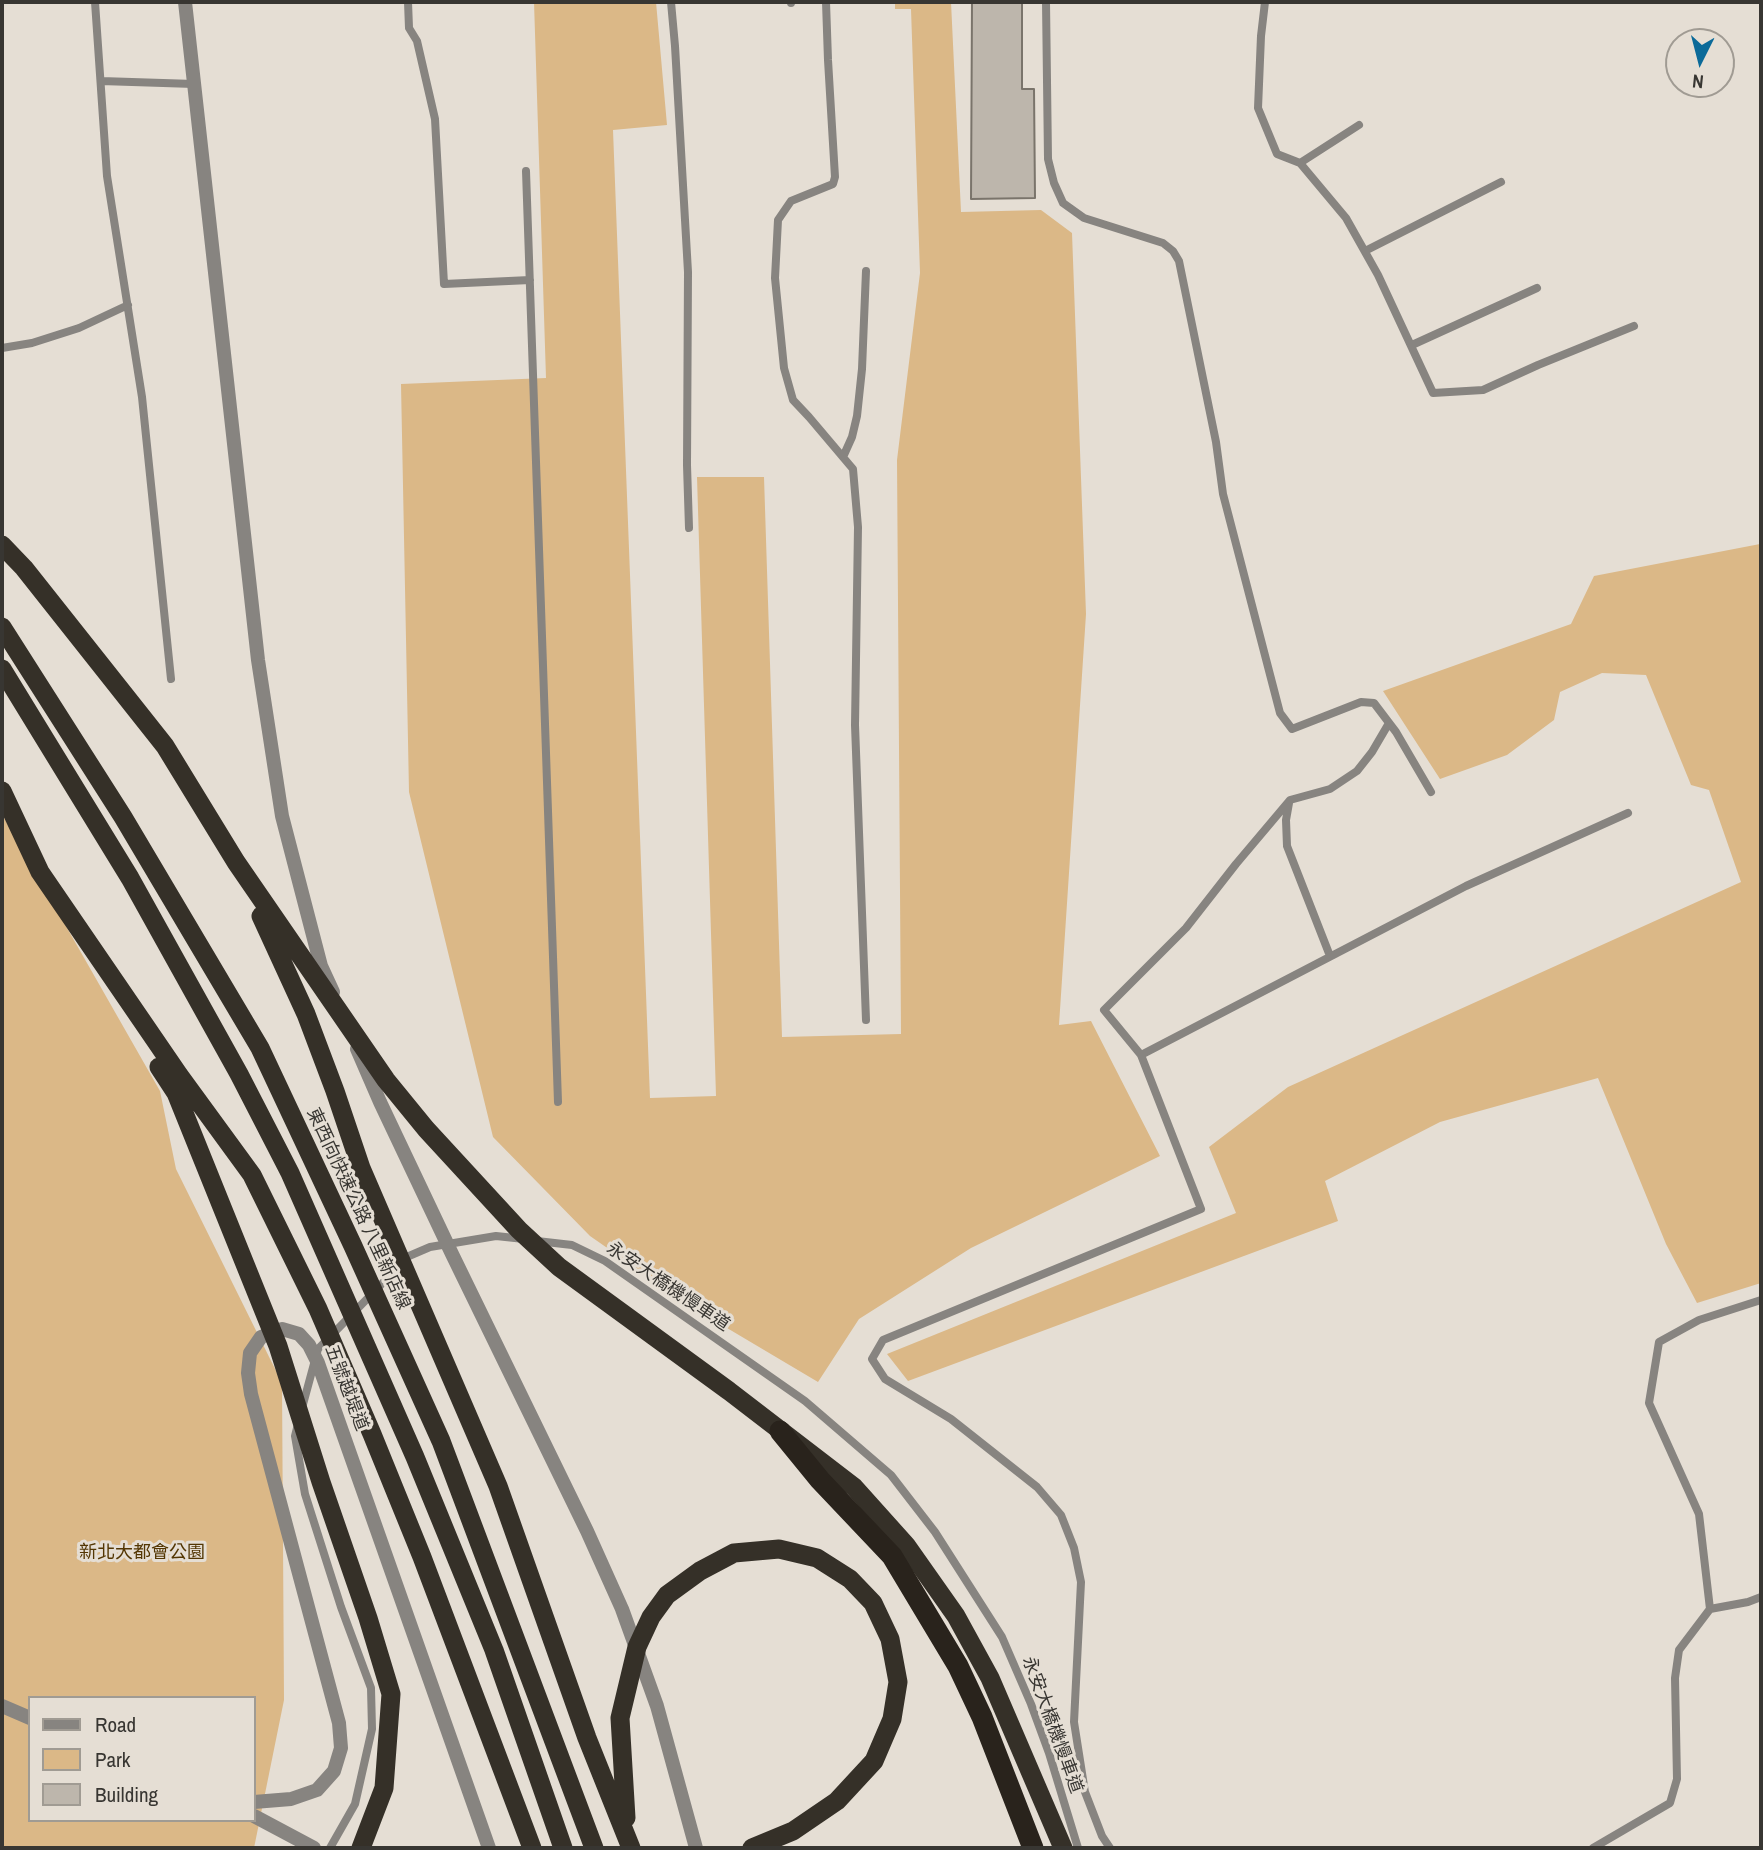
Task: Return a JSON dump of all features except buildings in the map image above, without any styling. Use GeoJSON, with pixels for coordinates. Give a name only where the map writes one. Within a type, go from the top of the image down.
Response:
{"type":"FeatureCollection","features":[{"type":"Feature","properties":{"kind":"highway"},"geometry":{"type":"LineString","coordinates":[[2,545],[24,568],[164,746],[236,862],[386,1080],[426,1129],[519,1230],[559,1267],[854,1486],[906,1545],[956,1616],[990,1678],[1063,1848]]}},
{"type":"Feature","properties":{"kind":"highway","name":"東西向快速公路 八里新店線"},"geometry":{"type":"LineString","coordinates":[[2,627],[123,817],[260,1048],[441,1441],[594,1848]]}},
{"type":"Feature","properties":{"kind":"highway"},"geometry":{"type":"LineString","coordinates":[[2,669],[130,878],[239,1074],[290,1173],[415,1457],[494,1650],[564,1848]]}},
{"type":"Feature","properties":{"kind":"highway"},"geometry":{"type":"LineString","coordinates":[[2,791],[40,872],[105,983],[176,1093],[278,1346],[391,1693],[384,1788],[361,1848]]}},
{"type":"Feature","properties":{"kind":"highway"},"geometry":{"type":"LineString","coordinates":[[236,862],[242,881],[272,936],[306,1014],[361,1168],[498,1486],[587,1738],[629,1842]]}},
{"type":"Feature","properties":{"kind":"highway"},"geometry":{"type":"LineString","coordinates":[[40,872],[179,1075],[252,1175],[318,1309],[372,1434],[422,1557],[532,1848]]}},
{"type":"Feature","properties":{"kind":"highway"},"geometry":{"type":"LineString","coordinates":[[780,1432],[820,1480],[892,1556],[958,1666],[982,1717],[1033,1848]]}},
{"type":"Feature","properties":{"kind":"highway"},"geometry":{"type":"LineString","coordinates":[[629,1842],[620,1718],[637,1647],[650,1617],[667,1595],[700,1571],[734,1553],[779,1549],[817,1558],[850,1579],[873,1602],[890,1639],[898,1682],[891,1719],[874,1761],[836,1801],[793,1830],[752,1848]]}},
{"type":"Feature","properties":{"kind":"street"},"geometry":{"type":"LineString","coordinates":[[185,2],[258,660],[282,816],[321,966],[380,1102],[622,1609],[657,1706],[696,1848]]}},
{"type":"Feature","properties":{"kind":"street","name":"五號越堤道"},"geometry":{"type":"LineString","coordinates":[[256,1802],[291,1800],[317,1790],[334,1771],[341,1748],[340,1723],[251,1394],[248,1373],[250,1353],[261,1337],[282,1329],[299,1334],[309,1345],[318,1363],[489,1848]]}},
{"type":"Feature","properties":{"kind":"street"},"geometry":{"type":"LineString","coordinates":[[2,1706],[28,1717]]}},
{"type":"Feature","properties":{"kind":"street"},"geometry":{"type":"LineString","coordinates":[[256,1817],[313,1848]]}},
{"type":"Feature","properties":{"kind":"lane"},"geometry":{"type":"LineString","coordinates":[[95,2],[107,176],[142,397],[171,679]]}},
{"type":"Feature","properties":{"kind":"lane"},"geometry":{"type":"LineString","coordinates":[[408,2],[409,28],[417,41],[435,119],[444,284],[530,280]]}},
{"type":"Feature","properties":{"kind":"lane"},"geometry":{"type":"LineString","coordinates":[[671,2],[688,272],[689,528]]}},
{"type":"Feature","properties":{"kind":"lane"},"geometry":{"type":"LineString","coordinates":[[826,2],[835,177],[833,184],[791,201],[778,220],[775,278],[784,368],[793,400],[853,469],[858,527],[856,726],[866,1020]]}},
{"type":"Feature","properties":{"kind":"lane"},"geometry":{"type":"LineString","coordinates":[[1046,2],[1048,159],[1054,183],[1063,203],[1084,218],[1163,243],[1173,251],[1179,261],[1216,442],[1223,494],[1280,713],[1292,729],[1362,702],[1374,703],[1430,792]]}},
{"type":"Feature","properties":{"kind":"lane"},"geometry":{"type":"LineString","coordinates":[[1265,2],[1258,108],[1277,154],[1300,163],[1346,218],[1412,345],[1433,393],[1483,390],[1634,326]]}},
{"type":"Feature","properties":{"kind":"lane"},"geometry":{"type":"LineString","coordinates":[[101,81],[194,85]]}},
{"type":"Feature","properties":{"kind":"lane"},"geometry":{"type":"LineString","coordinates":[[1300,163],[1359,125]]}},
{"type":"Feature","properties":{"kind":"lane"},"geometry":{"type":"LineString","coordinates":[[526,171],[558,1102]]}},
{"type":"Feature","properties":{"kind":"lane"},"geometry":{"type":"LineString","coordinates":[[1365,251],[1500,182]]}},
{"type":"Feature","properties":{"kind":"lane"},"geometry":{"type":"LineString","coordinates":[[843,457],[852,438],[857,416],[866,271]]}},
{"type":"Feature","properties":{"kind":"lane"},"geometry":{"type":"LineString","coordinates":[[1412,345],[1537,288]]}},
{"type":"Feature","properties":{"kind":"lane"},"geometry":{"type":"LineString","coordinates":[[2,348],[32,343],[79,328],[128,305]]}},
{"type":"Feature","properties":{"kind":"lane"},"geometry":{"type":"LineString","coordinates":[[1110,1848],[1102,1836],[1085,1792],[1074,1722],[1081,1582],[1074,1548],[1061,1515],[1037,1487],[951,1419],[885,1379],[872,1359],[883,1340],[1201,1209],[1140,1055],[1104,1010],[1186,928],[1290,800],[1330,789],[1357,771],[1389,723]]}},
{"type":"Feature","properties":{"kind":"lane"},"geometry":{"type":"LineString","coordinates":[[1290,800],[1286,820],[1287,846],[1330,957]]}},
{"type":"Feature","properties":{"kind":"lane"},"geometry":{"type":"LineString","coordinates":[[1140,1055],[1466,886],[1628,813]]}},
{"type":"Feature","properties":{"kind":"lane","name":"永安大橋機慢車道"},"geometry":{"type":"LineString","coordinates":[[330,1848],[355,1804],[372,1730],[372,1688],[341,1607],[304,1494],[295,1436],[318,1349],[409,1256],[429,1247],[496,1236],[572,1245],[605,1261],[805,1401],[891,1475],[935,1532],[1002,1637],[1049,1753],[1078,1848]]}},
{"type":"Feature","properties":{"kind":"lane"},"geometry":{"type":"LineString","coordinates":[[1710,1609],[1699,1514],[1649,1403],[1659,1342],[1699,1320],[1761,1300]]}},
{"type":"Feature","properties":{"kind":"lane"},"geometry":{"type":"LineString","coordinates":[[1593,1848],[1670,1803],[1677,1779],[1675,1678],[1679,1650],[1710,1609],[1761,1597]]}},
{"type":"Feature","properties":{"kind":"green space"},"geometry":{"type":"Polygon","coordinates":[[[534,2],[656,2],[667,125],[613,130],[650,1098],[716,1096],[697,477],[764,477],[782,1037],[901,1034],[897,460],[920,273],[911,9],[895,9],[895,2],[951,2],[961,212],[1041,210],[1072,233],[1086,614],[1059,1025],[1091,1021],[1160,1156],[971,1248],[859,1319],[818,1382],[695,1309],[590,1236],[493,1137],[409,792],[401,384],[546,378],[534,2]]]}},
{"type":"Feature","properties":{"kind":"green space"},"geometry":{"type":"Polygon","coordinates":[[[1761,522],[1761,1283],[1697,1303],[1666,1244],[1598,1078],[1440,1122],[1325,1181],[1338,1221],[908,1381],[887,1354],[1236,1213],[1209,1147],[1288,1087],[1741,882],[1709,790],[1691,785],[1646,675],[1602,673],[1560,692],[1554,720],[1507,755],[1440,779],[1383,691],[1571,624],[1594,576],[1760,544],[1761,522]]]}},
{"type":"Feature","properties":{"kind":"green space","name":"新北大都會公園"},"geometry":{"type":"Polygon","coordinates":[[[2,814],[160,1091],[176,1169],[282,1383],[284,1700],[254,1848],[2,1848],[2,814]]]}}]}
